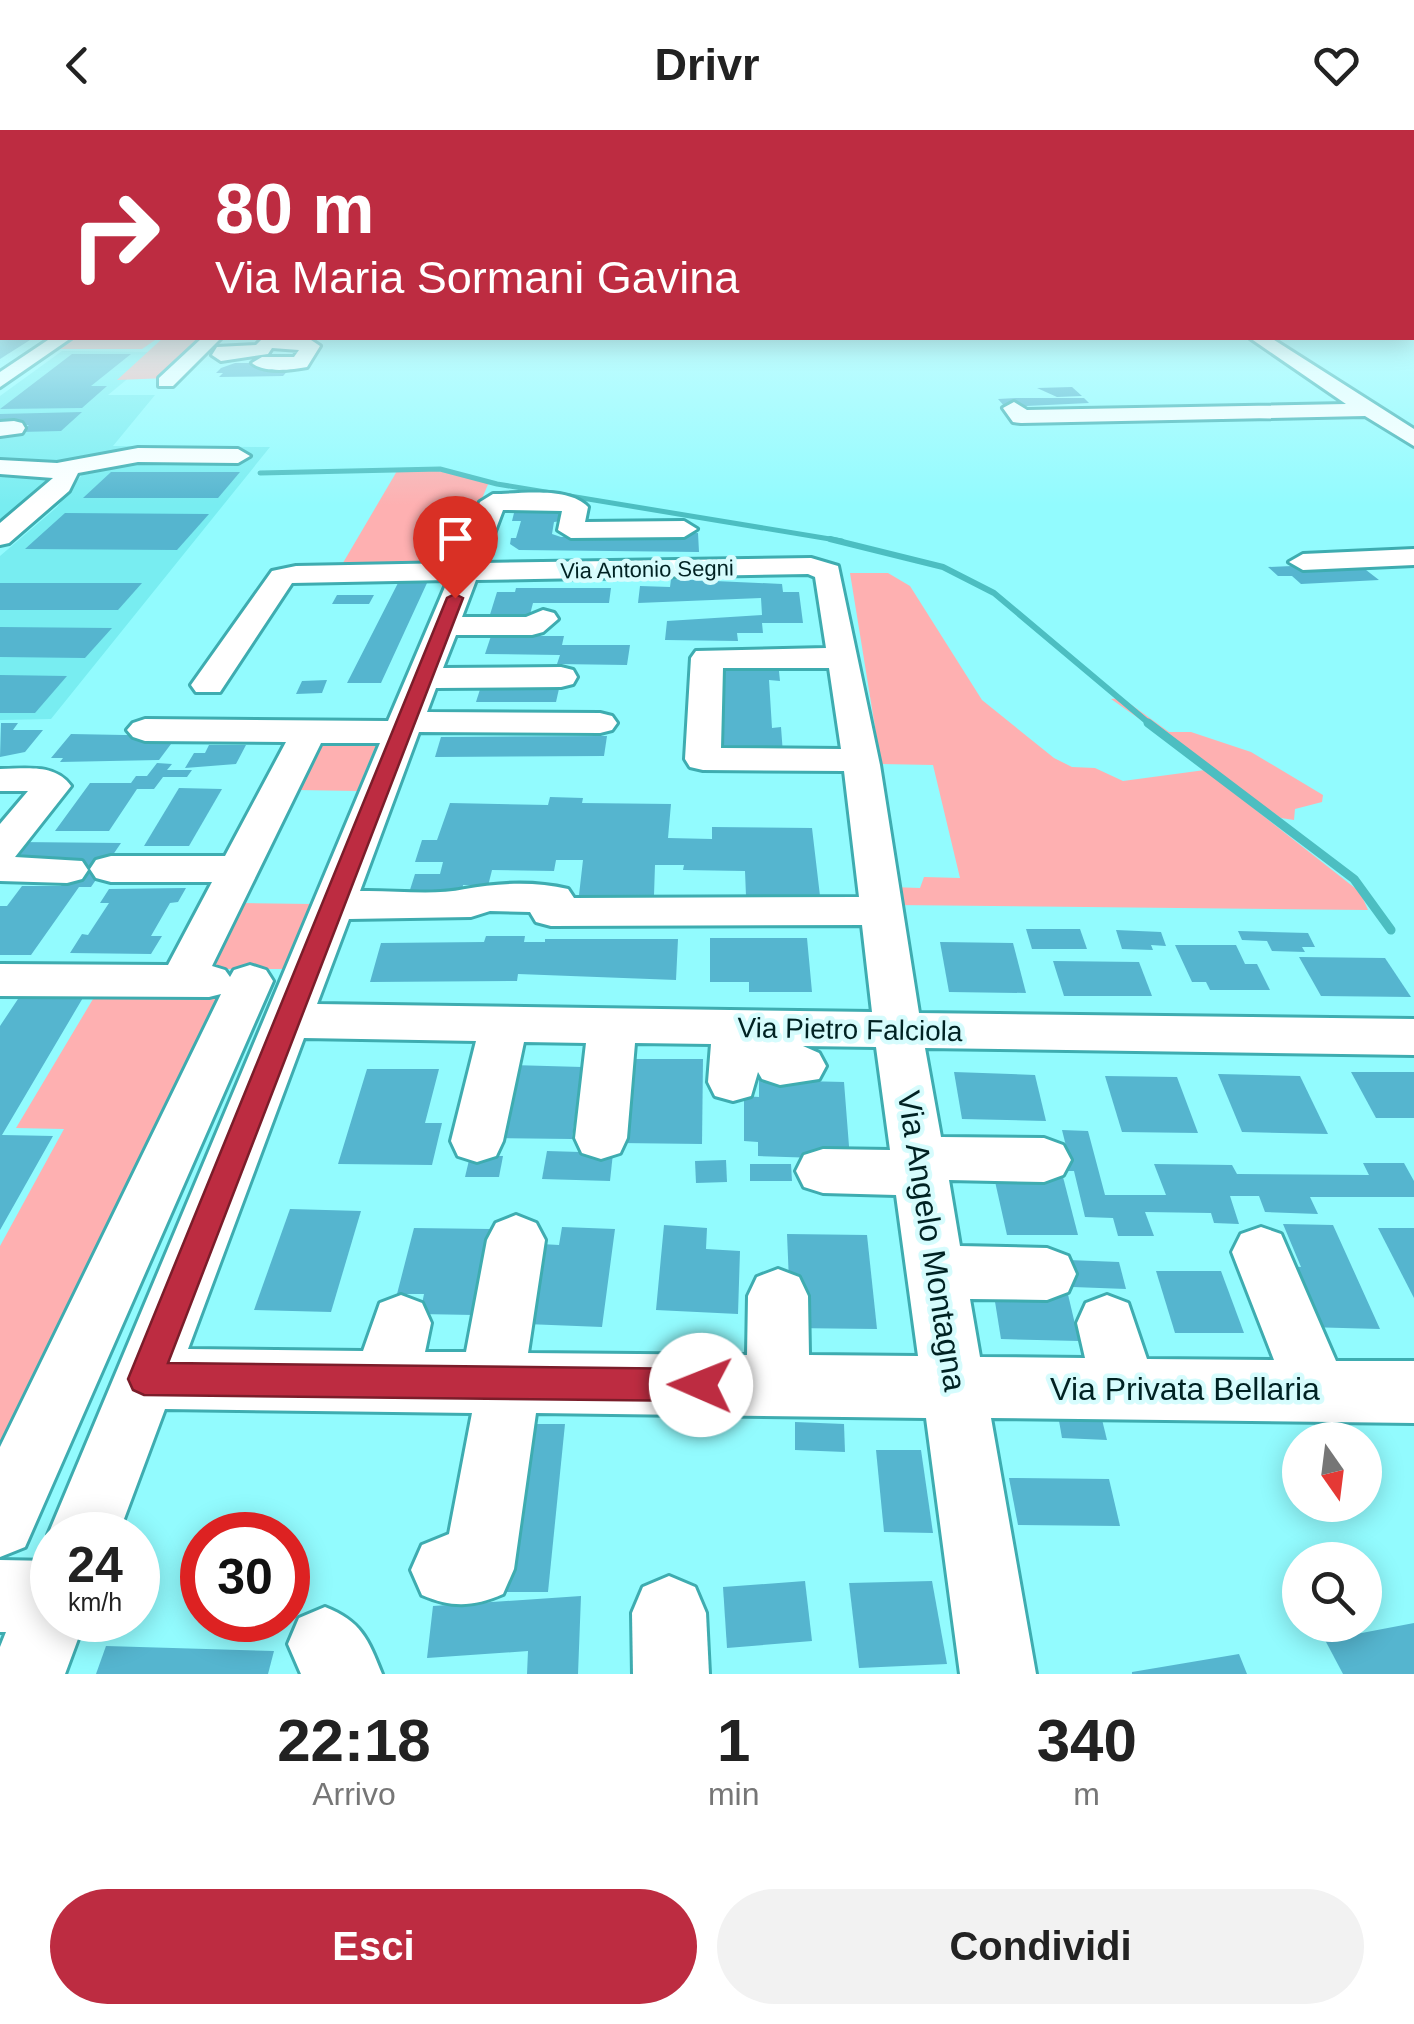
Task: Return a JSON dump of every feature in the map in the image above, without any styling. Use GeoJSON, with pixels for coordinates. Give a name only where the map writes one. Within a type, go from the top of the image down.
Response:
{"type":"FeatureCollection","features":[{"type":"Feature","properties":{"kind":"street"},"geometry":{"type":"LineString","coordinates":[[7,386],[29,361]]}},
{"type":"Feature","properties":{"kind":"street"},"geometry":{"type":"LineString","coordinates":[[166,382],[196,361]]}},
{"type":"Feature","properties":{"kind":"street"},"geometry":{"type":"LineString","coordinates":[[262,363],[301,361]]}},
{"type":"Feature","properties":{"kind":"street"},"geometry":{"type":"LineString","coordinates":[[1297,361],[1394,419]]}},
{"type":"Feature","properties":{"kind":"street"},"geometry":{"type":"LineString","coordinates":[[1014,408],[1022,417],[1105,405],[1178,414],[1394,419]]}},
{"type":"Feature","properties":{"kind":"street"},"geometry":{"type":"LineString","coordinates":[[0,467],[60,470],[138,455],[238,456]]}},
{"type":"Feature","properties":{"kind":"street"},"geometry":{"type":"LineString","coordinates":[[0,537],[66,480],[67,475],[60,470]]}},
{"type":"Feature","properties":{"kind":"street"},"geometry":{"type":"LineString","coordinates":[[451,685],[444,626],[493,502],[558,502],[575,507],[571,530],[684,529]]}},
{"type":"Feature","properties":{"kind":"street"},"geometry":{"type":"LineString","coordinates":[[1304,562],[1414,558]]}},
{"type":"Feature","properties":{"kind":"street","name":"Via Antonio Segni"},"geometry":{"type":"LineString","coordinates":[[466,571],[811,566],[828,572]]}},
{"type":"Feature","properties":{"kind":"street"},"geometry":{"type":"LineString","coordinates":[[208,685],[282,578],[466,571]]}},
{"type":"Feature","properties":{"kind":"street","name":"Via Angelo Montagna"},"geometry":{"type":"LineString","coordinates":[[828,572],[998,1674]]}},
{"type":"Feature","properties":{"kind":"street"},"geometry":{"type":"LineString","coordinates":[[444,626],[532,626],[542,619]]}},
{"type":"Feature","properties":{"kind":"street"},"geometry":{"type":"LineString","coordinates":[[843,658],[707,658],[703,759],[860,760]]}},
{"type":"Feature","properties":{"kind":"street"},"geometry":{"type":"LineString","coordinates":[[0,1522],[280,994],[333,904],[403,727],[451,685],[520,671],[561,678]]}},
{"type":"Feature","properties":{"kind":"street"},"geometry":{"type":"LineString","coordinates":[[145,730],[308,732],[403,727],[593,727]]}},
{"type":"Feature","properties":{"kind":"street"},"geometry":{"type":"LineString","coordinates":[[182,981],[308,732]]}},
{"type":"Feature","properties":{"kind":"street"},"geometry":{"type":"LineString","coordinates":[[0,780],[44,780],[52,786],[2,865],[67,870]]}},
{"type":"Feature","properties":{"kind":"street"},"geometry":{"type":"LineString","coordinates":[[111,869],[239,869]]}},
{"type":"Feature","properties":{"kind":"street"},"geometry":{"type":"LineString","coordinates":[[333,904],[471,904],[484,897],[553,899],[551,912],[881,912]]}},
{"type":"Feature","properties":{"kind":"street","name":"Via Pietro Falciola"},"geometry":{"type":"LineString","coordinates":[[6,989],[182,981],[504,1024],[612,1026],[772,1041],[898,1030],[1414,1037]]}},
{"type":"Feature","properties":{"kind":"street"},"geometry":{"type":"LineString","coordinates":[[91,1512],[144,1379],[280,994]]}},
{"type":"Feature","properties":{"kind":"street"},"geometry":{"type":"LineString","coordinates":[[477,1141],[504,1024]]}},
{"type":"Feature","properties":{"kind":"street"},"geometry":{"type":"LineString","coordinates":[[601,1138],[612,1026]]}},
{"type":"Feature","properties":{"kind":"street"},"geometry":{"type":"LineString","coordinates":[[733,1082],[772,1041]]}},
{"type":"Feature","properties":{"kind":"street"},"geometry":{"type":"LineString","coordinates":[[822,1171],[918,1154],[1041,1146]]}},
{"type":"Feature","properties":{"kind":"street"},"geometry":{"type":"LineString","coordinates":[[446,1570],[478,1569],[516,1240]]}},
{"type":"Feature","properties":{"kind":"street"},"geometry":{"type":"LineString","coordinates":[[1262,1252],[1317,1390]]}},
{"type":"Feature","properties":{"kind":"street"},"geometry":{"type":"LineString","coordinates":[[938,1272],[1046,1274]]}},
{"type":"Feature","properties":{"kind":"street"},"geometry":{"type":"LineString","coordinates":[[778,1296],[778,1386]]}},
{"type":"Feature","properties":{"kind":"street"},"geometry":{"type":"LineString","coordinates":[[1107,1324],[1124,1389]]}},
{"type":"Feature","properties":{"kind":"street","name":"Via Privata Bellaria"},"geometry":{"type":"LineString","coordinates":[[144,1379],[393,1352],[500,1383],[1414,1392]]}},
{"type":"Feature","properties":{"kind":"street"},"geometry":{"type":"LineString","coordinates":[[0,1596],[30,1597]]}},
{"type":"Feature","properties":{"kind":"street"},"geometry":{"type":"LineString","coordinates":[[27,1674],[40,1642]]}},
{"type":"Feature","properties":{"kind":"shaded area"},"geometry":{"type":"Polygon","coordinates":[[[48,361],[149,361],[108,395],[155,395],[113,446],[270,447],[51,719],[0,720],[0,556],[57,507],[91,463],[0,459],[0,396],[48,361]]]}},
{"type":"Feature","properties":{"kind":"shaded area"},"geometry":{"type":"Polygon","coordinates":[[[138,361],[184,361],[167,378],[117,380],[138,361]]]}},
{"type":"Feature","properties":{"kind":"shaded area"},"geometry":{"type":"Polygon","coordinates":[[[419,467],[489,482],[455,562],[449,566],[340,568],[397,471],[419,467]]]}},
{"type":"Feature","properties":{"kind":"shaded area"},"geometry":{"type":"Polygon","coordinates":[[[0,475],[45,475],[51,483],[0,526],[0,475]]]}},
{"type":"Feature","properties":{"kind":"shaded area"},"geometry":{"type":"Polygon","coordinates":[[[850,573],[888,573],[910,586],[982,700],[1054,758],[1072,767],[1095,768],[1123,781],[1205,770],[1360,892],[1368,910],[894,905],[891,887],[920,888],[924,877],[960,878],[933,765],[881,764],[850,573]]]}},
{"type":"Feature","properties":{"kind":"shaded area"},"geometry":{"type":"Polygon","coordinates":[[[1122,698],[1169,732],[1191,732],[1251,752],[1323,795],[1322,802],[1295,809],[1294,820],[1281,818],[1111,699],[1122,698]]]}},
{"type":"Feature","properties":{"kind":"shaded area"},"geometry":{"type":"Polygon","coordinates":[[[324,738],[379,738],[357,791],[298,790],[324,738]]]}},
{"type":"Feature","properties":{"kind":"shaded area"},"geometry":{"type":"Polygon","coordinates":[[[243,903],[311,904],[283,969],[198,969],[243,903]]]}},
{"type":"Feature","properties":{"kind":"shaded area"},"geometry":{"type":"Polygon","coordinates":[[[99,989],[223,990],[0,1463],[0,1246],[64,1129],[16,1128],[99,989]]]}},
{"type":"Feature","properties":{"kind":"building"},"geometry":{"type":"Polygon","coordinates":[[[63,361],[122,361],[91,386],[107,386],[82,408],[0,409],[63,361]]]}},
{"type":"Feature","properties":{"kind":"building"},"geometry":{"type":"Polygon","coordinates":[[[235,363],[292,366],[283,376],[219,377],[223,373],[216,373],[235,363]]]}},
{"type":"Feature","properties":{"kind":"building"},"geometry":{"type":"Polygon","coordinates":[[[1072,387],[1082,396],[1057,397],[1037,388],[1072,387]]]}},
{"type":"Feature","properties":{"kind":"building"},"geometry":{"type":"Polygon","coordinates":[[[1084,398],[1089,403],[1005,407],[998,399],[1084,398]]]}},
{"type":"Feature","properties":{"kind":"building"},"geometry":{"type":"Polygon","coordinates":[[[82,412],[61,431],[20,432],[29,425],[0,425],[0,414],[82,412]]]}},
{"type":"Feature","properties":{"kind":"building"},"geometry":{"type":"Polygon","coordinates":[[[111,472],[240,472],[218,498],[83,498],[111,472]]]}},
{"type":"Feature","properties":{"kind":"building"},"geometry":{"type":"Polygon","coordinates":[[[516,505],[566,505],[562,521],[554,522],[552,534],[561,537],[698,533],[699,552],[519,550],[510,544],[521,521],[512,521],[516,505]]]}},
{"type":"Feature","properties":{"kind":"building"},"geometry":{"type":"Polygon","coordinates":[[[65,513],[209,514],[177,550],[25,549],[65,513]]]}},
{"type":"Feature","properties":{"kind":"building"},"geometry":{"type":"Polygon","coordinates":[[[1357,563],[1379,580],[1301,584],[1292,576],[1278,576],[1268,567],[1357,563]]]}},
{"type":"Feature","properties":{"kind":"building"},"geometry":{"type":"Polygon","coordinates":[[[376,577],[401,577],[398,583],[373,583],[376,577]]]}},
{"type":"Feature","properties":{"kind":"building"},"geometry":{"type":"Polygon","coordinates":[[[671,579],[782,584],[783,592],[799,592],[803,623],[762,623],[763,633],[737,633],[738,641],[665,640],[667,621],[762,615],[761,598],[638,603],[640,586],[670,587],[671,579]]]}},
{"type":"Feature","properties":{"kind":"building"},"geometry":{"type":"Polygon","coordinates":[[[0,583],[142,583],[118,610],[0,610],[0,583]]]}},
{"type":"Feature","properties":{"kind":"building"},"geometry":{"type":"Polygon","coordinates":[[[398,583],[427,583],[381,683],[347,683],[398,583]]]}},
{"type":"Feature","properties":{"kind":"building"},"geometry":{"type":"Polygon","coordinates":[[[516,588],[611,588],[609,603],[533,603],[528,622],[488,621],[497,592],[515,592],[516,588]]]}},
{"type":"Feature","properties":{"kind":"building"},"geometry":{"type":"Polygon","coordinates":[[[337,595],[374,595],[369,604],[332,604],[337,595]]]}},
{"type":"Feature","properties":{"kind":"building"},"geometry":{"type":"Polygon","coordinates":[[[0,627],[112,628],[85,658],[0,657],[0,627]]]}},
{"type":"Feature","properties":{"kind":"building"},"geometry":{"type":"Polygon","coordinates":[[[491,636],[564,636],[562,645],[630,645],[627,665],[557,664],[560,655],[485,654],[491,636]]]}},
{"type":"Feature","properties":{"kind":"building"},"geometry":{"type":"Polygon","coordinates":[[[717,662],[778,662],[780,681],[769,680],[772,728],[781,727],[783,754],[715,754],[717,662]]]}},
{"type":"Feature","properties":{"kind":"building"},"geometry":{"type":"Polygon","coordinates":[[[0,675],[67,676],[35,713],[0,713],[0,675]]]}},
{"type":"Feature","properties":{"kind":"building"},"geometry":{"type":"Polygon","coordinates":[[[327,680],[322,693],[296,694],[302,681],[327,680]]]}},
{"type":"Feature","properties":{"kind":"building"},"geometry":{"type":"Polygon","coordinates":[[[483,680],[561,680],[556,702],[476,702],[483,680]]]}},
{"type":"Feature","properties":{"kind":"building"},"geometry":{"type":"Polygon","coordinates":[[[1,723],[18,723],[13,730],[43,730],[25,752],[0,757],[1,723]]]}},
{"type":"Feature","properties":{"kind":"building"},"geometry":{"type":"Polygon","coordinates":[[[71,734],[177,736],[159,760],[60,762],[63,758],[51,758],[71,734]]]}},
{"type":"Feature","properties":{"kind":"building"},"geometry":{"type":"Polygon","coordinates":[[[607,736],[604,756],[435,757],[441,737],[607,736]]]}},
{"type":"Feature","properties":{"kind":"building"},"geometry":{"type":"Polygon","coordinates":[[[209,745],[246,745],[236,764],[185,768],[194,753],[205,753],[209,745]]]}},
{"type":"Feature","properties":{"kind":"building"},"geometry":{"type":"Polygon","coordinates":[[[157,763],[172,764],[167,770],[192,770],[187,777],[163,777],[154,789],[137,789],[109,831],[55,831],[90,783],[131,783],[136,776],[147,776],[157,763]]]}},
{"type":"Feature","properties":{"kind":"building"},"geometry":{"type":"Polygon","coordinates":[[[179,788],[222,789],[189,846],[144,846],[179,788]]]}},
{"type":"Feature","properties":{"kind":"building"},"geometry":{"type":"Polygon","coordinates":[[[550,797],[583,798],[582,803],[671,804],[668,838],[712,839],[712,827],[812,828],[820,896],[746,896],[745,871],[683,870],[684,865],[655,865],[654,895],[579,895],[583,860],[556,860],[554,871],[492,870],[488,886],[463,885],[462,893],[409,893],[415,874],[440,874],[443,862],[415,862],[422,840],[437,840],[450,803],[548,805],[550,797]]]}},
{"type":"Feature","properties":{"kind":"building"},"geometry":{"type":"Polygon","coordinates":[[[19,842],[121,843],[91,887],[79,887],[31,955],[0,955],[0,906],[7,906],[22,886],[61,886],[80,860],[6,859],[19,842]]]}},
{"type":"Feature","properties":{"kind":"building"},"geometry":{"type":"Polygon","coordinates":[[[186,888],[178,902],[170,903],[151,936],[162,936],[151,954],[70,953],[82,934],[88,935],[109,903],[100,903],[109,889],[186,888]]]}},
{"type":"Feature","properties":{"kind":"building"},"geometry":{"type":"Polygon","coordinates":[[[1026,929],[1080,929],[1087,949],[1032,949],[1026,929]]]}},
{"type":"Feature","properties":{"kind":"building"},"geometry":{"type":"Polygon","coordinates":[[[1116,930],[1161,932],[1166,946],[1151,945],[1153,950],[1122,949],[1116,930]]]}},
{"type":"Feature","properties":{"kind":"building"},"geometry":{"type":"Polygon","coordinates":[[[1238,931],[1308,933],[1315,947],[1302,947],[1305,952],[1272,951],[1267,941],[1242,940],[1238,931]]]}},
{"type":"Feature","properties":{"kind":"building"},"geometry":{"type":"Polygon","coordinates":[[[486,936],[525,936],[524,942],[678,939],[676,980],[518,974],[517,981],[370,982],[381,943],[484,942],[486,936]]]}},
{"type":"Feature","properties":{"kind":"building"},"geometry":{"type":"Polygon","coordinates":[[[710,938],[807,938],[812,992],[749,992],[749,982],[710,982],[710,938]]]}},
{"type":"Feature","properties":{"kind":"building"},"geometry":{"type":"Polygon","coordinates":[[[940,942],[1013,943],[1026,993],[949,992],[940,942]]]}},
{"type":"Feature","properties":{"kind":"building"},"geometry":{"type":"Polygon","coordinates":[[[1175,945],[1236,945],[1245,964],[1257,964],[1270,990],[1210,990],[1206,982],[1192,982],[1175,945]]]}},
{"type":"Feature","properties":{"kind":"building"},"geometry":{"type":"Polygon","coordinates":[[[1299,957],[1385,958],[1411,997],[1321,996],[1299,957]]]}},
{"type":"Feature","properties":{"kind":"building"},"geometry":{"type":"Polygon","coordinates":[[[1053,961],[1139,962],[1152,996],[1064,996],[1053,961]]]}},
{"type":"Feature","properties":{"kind":"building"},"geometry":{"type":"Polygon","coordinates":[[[20,996],[84,996],[2,1135],[53,1136],[0,1230],[0,1026],[20,996]]]}},
{"type":"Feature","properties":{"kind":"building"},"geometry":{"type":"Polygon","coordinates":[[[627,1059],[703,1059],[702,1144],[620,1143],[627,1059]]]}},
{"type":"Feature","properties":{"kind":"building"},"geometry":{"type":"Polygon","coordinates":[[[512,1065],[582,1067],[572,1139],[498,1138],[512,1065]]]}},
{"type":"Feature","properties":{"kind":"building"},"geometry":{"type":"Polygon","coordinates":[[[367,1069],[439,1069],[425,1123],[442,1123],[432,1165],[338,1164],[367,1069]]]}},
{"type":"Feature","properties":{"kind":"building"},"geometry":{"type":"Polygon","coordinates":[[[954,1072],[1035,1075],[1046,1121],[962,1119],[954,1072]]]}},
{"type":"Feature","properties":{"kind":"building"},"geometry":{"type":"Polygon","coordinates":[[[1351,1072],[1414,1072],[1414,1118],[1376,1118],[1351,1072]]]}},
{"type":"Feature","properties":{"kind":"building"},"geometry":{"type":"Polygon","coordinates":[[[1218,1074],[1300,1076],[1328,1134],[1242,1132],[1218,1074]]]}},
{"type":"Feature","properties":{"kind":"building"},"geometry":{"type":"Polygon","coordinates":[[[1105,1076],[1177,1077],[1198,1133],[1122,1132],[1105,1076]]]}},
{"type":"Feature","properties":{"kind":"building"},"geometry":{"type":"Polygon","coordinates":[[[759,1080],[844,1082],[850,1159],[758,1156],[758,1142],[744,1141],[744,1096],[759,1097],[759,1080]]]}},
{"type":"Feature","properties":{"kind":"building"},"geometry":{"type":"Polygon","coordinates":[[[1062,1130],[1088,1131],[1105,1195],[1166,1195],[1154,1164],[1232,1165],[1237,1174],[1369,1175],[1363,1163],[1404,1163],[1414,1181],[1414,1197],[1310,1197],[1318,1214],[1265,1212],[1259,1196],[1230,1196],[1239,1224],[1214,1223],[1211,1213],[1145,1212],[1154,1236],[1118,1236],[1113,1218],[1085,1217],[1074,1171],[1060,1171],[1053,1145],[1066,1146],[1062,1130]]]}},
{"type":"Feature","properties":{"kind":"building"},"geometry":{"type":"Polygon","coordinates":[[[547,1151],[613,1153],[610,1181],[542,1179],[547,1151]]]}},
{"type":"Feature","properties":{"kind":"building"},"geometry":{"type":"Polygon","coordinates":[[[470,1156],[503,1156],[499,1177],[465,1177],[470,1156]]]}},
{"type":"Feature","properties":{"kind":"building"},"geometry":{"type":"Polygon","coordinates":[[[726,1160],[727,1182],[696,1183],[695,1161],[726,1160]]]}},
{"type":"Feature","properties":{"kind":"building"},"geometry":{"type":"Polygon","coordinates":[[[750,1164],[791,1164],[792,1181],[750,1181],[750,1164]]]}},
{"type":"Feature","properties":{"kind":"building"},"geometry":{"type":"Polygon","coordinates":[[[994,1177],[1063,1177],[1078,1235],[1007,1235],[994,1177]]]}},
{"type":"Feature","properties":{"kind":"building"},"geometry":{"type":"Polygon","coordinates":[[[290,1209],[361,1211],[331,1312],[254,1310],[290,1209]]]}},
{"type":"Feature","properties":{"kind":"building"},"geometry":{"type":"Polygon","coordinates":[[[1283,1224],[1333,1225],[1380,1329],[1306,1327],[1281,1266],[1301,1267],[1283,1224]]]}},
{"type":"Feature","properties":{"kind":"building"},"geometry":{"type":"Polygon","coordinates":[[[664,1225],[707,1228],[706,1249],[740,1251],[738,1314],[656,1310],[664,1225]]]}},
{"type":"Feature","properties":{"kind":"building"},"geometry":{"type":"Polygon","coordinates":[[[562,1227],[615,1229],[602,1327],[526,1324],[541,1244],[559,1245],[562,1227]]]}},
{"type":"Feature","properties":{"kind":"building"},"geometry":{"type":"Polygon","coordinates":[[[414,1228],[490,1229],[474,1315],[420,1314],[424,1294],[397,1294],[414,1228]]]}},
{"type":"Feature","properties":{"kind":"building"},"geometry":{"type":"Polygon","coordinates":[[[1378,1228],[1414,1228],[1414,1298],[1378,1228]]]}},
{"type":"Feature","properties":{"kind":"building"},"geometry":{"type":"Polygon","coordinates":[[[787,1234],[867,1235],[877,1329],[791,1328],[787,1234]]]}},
{"type":"Feature","properties":{"kind":"building"},"geometry":{"type":"Polygon","coordinates":[[[1068,1260],[1119,1262],[1126,1289],[1073,1287],[1068,1260]]]}},
{"type":"Feature","properties":{"kind":"building"},"geometry":{"type":"Polygon","coordinates":[[[1156,1271],[1221,1271],[1244,1333],[1175,1333],[1156,1271]]]}},
{"type":"Feature","properties":{"kind":"building"},"geometry":{"type":"Polygon","coordinates":[[[992,1283],[1066,1286],[1079,1341],[1001,1339],[992,1283]]]}},
{"type":"Feature","properties":{"kind":"building"},"geometry":{"type":"Polygon","coordinates":[[[1097,1399],[1107,1440],[1062,1438],[1058,1415],[1097,1399]]]}},
{"type":"Feature","properties":{"kind":"building"},"geometry":{"type":"Polygon","coordinates":[[[795,1422],[844,1424],[845,1452],[795,1450],[795,1422]]]}},
{"type":"Feature","properties":{"kind":"building"},"geometry":{"type":"Polygon","coordinates":[[[523,1424],[565,1424],[548,1592],[501,1592],[523,1424]]]}},
{"type":"Feature","properties":{"kind":"building"},"geometry":{"type":"Polygon","coordinates":[[[876,1450],[921,1450],[933,1533],[884,1532],[876,1450]]]}},
{"type":"Feature","properties":{"kind":"building"},"geometry":{"type":"Polygon","coordinates":[[[1009,1478],[1109,1479],[1120,1526],[1018,1525],[1009,1478]]]}},
{"type":"Feature","properties":{"kind":"building"},"geometry":{"type":"Polygon","coordinates":[[[805,1581],[812,1641],[727,1648],[723,1587],[805,1581]]]}},
{"type":"Feature","properties":{"kind":"building"},"geometry":{"type":"Polygon","coordinates":[[[932,1581],[947,1664],[859,1668],[849,1583],[932,1581]]]}},
{"type":"Feature","properties":{"kind":"building"},"geometry":{"type":"Polygon","coordinates":[[[581,1596],[578,1674],[527,1674],[528,1651],[427,1658],[433,1606],[581,1596]]]}},
{"type":"Feature","properties":{"kind":"building"},"geometry":{"type":"Polygon","coordinates":[[[1414,1623],[1414,1674],[1343,1674],[1326,1642],[1382,1642],[1382,1629],[1414,1623]]]}},
{"type":"Feature","properties":{"kind":"building"},"geometry":{"type":"Polygon","coordinates":[[[106,1646],[274,1651],[268,1674],[96,1674],[106,1646]]]}},
{"type":"Feature","properties":{"kind":"building"},"geometry":{"type":"Polygon","coordinates":[[[1239,1654],[1247,1674],[1132,1674],[1132,1672],[1239,1654]]]}},
{"type":"Feature","properties":{"kind":"waterway"},"geometry":{"type":"LineString","coordinates":[[260,473],[440,469],[497,484],[830,539]]}},
{"type":"Feature","properties":{"kind":"waterway"},"geometry":{"type":"LineString","coordinates":[[830,539],[842,541]]}},
{"type":"Feature","properties":{"kind":"waterway"},"geometry":{"type":"LineString","coordinates":[[830,539],[943,567],[994,593],[1151,725]]}},
{"type":"Feature","properties":{"kind":"waterway"},"geometry":{"type":"LineString","coordinates":[[1148,723],[1354,879],[1391,930]]}},
{"type":"Feature","properties":{"kind":"route"},"geometry":{"type":"LineString","coordinates":[[455,598],[144,1379],[701,1385]]}}]}
